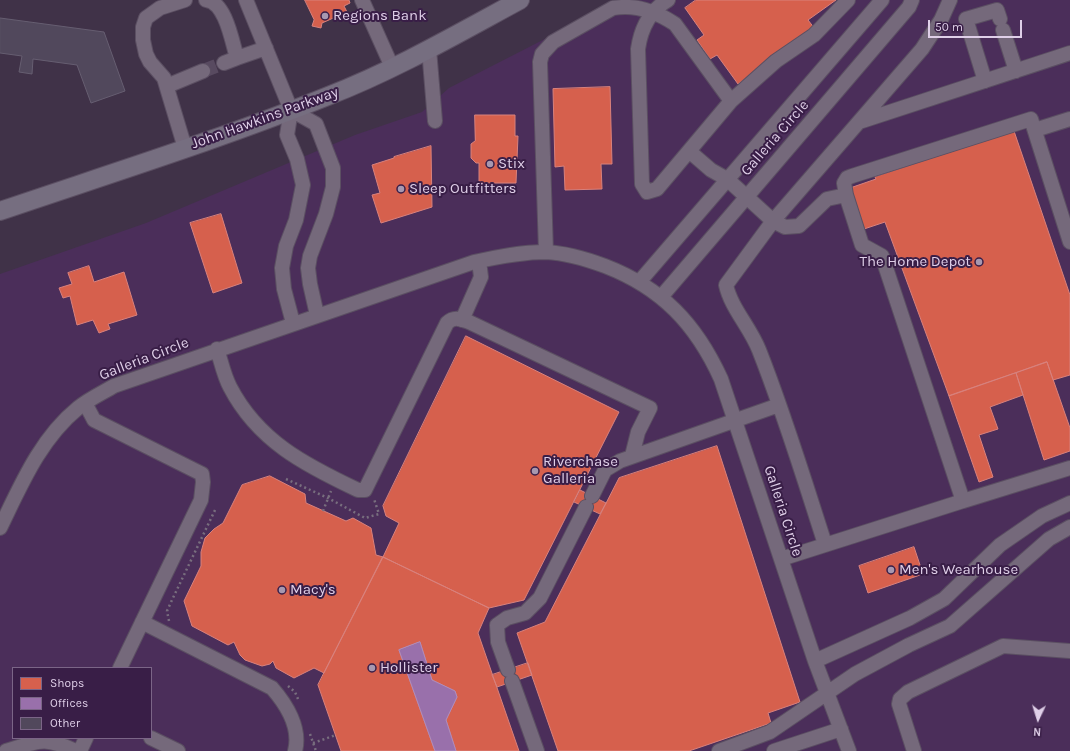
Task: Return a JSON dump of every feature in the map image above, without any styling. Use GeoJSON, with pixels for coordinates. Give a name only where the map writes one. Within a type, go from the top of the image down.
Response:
{"type":"FeatureCollection","features":[{"type":"Feature","properties":{"kind":"main road","name":"John Hawkins Parkway"},"geometry":{"type":"LineString","coordinates":[[0,211],[185,148],[329,96],[429,50],[520,0]]}},
{"type":"Feature","properties":{"kind":"street"},"geometry":{"type":"LineString","coordinates":[[185,0],[160,8],[146,18],[143,26],[143,40],[146,54],[150,62],[164,78],[185,148]]}},
{"type":"Feature","properties":{"kind":"street"},"geometry":{"type":"LineString","coordinates":[[206,0],[217,4],[223,12],[230,60],[266,48]]}},
{"type":"Feature","properties":{"kind":"street"},"geometry":{"type":"LineString","coordinates":[[246,0],[291,110],[287,135],[298,159],[303,185],[296,220],[286,246],[282,268],[284,290],[293,323]]}},
{"type":"Feature","properties":{"kind":"street"},"geometry":{"type":"LineString","coordinates":[[362,0],[392,68]]}},
{"type":"Feature","properties":{"kind":"street"},"geometry":{"type":"LineString","coordinates":[[668,0],[652,12],[640,35],[638,49],[642,184],[644,190],[647,192],[657,189],[732,101],[776,61],[814,35],[848,0]]}},
{"type":"Feature","properties":{"kind":"street","name":"Galleria Circle"},"geometry":{"type":"LineString","coordinates":[[640,281],[882,0]]}},
{"type":"Feature","properties":{"kind":"street","name":"Galleria Circle"},"geometry":{"type":"LineString","coordinates":[[661,297],[909,8],[912,0]]}},
{"type":"Feature","properties":{"kind":"street"},"geometry":{"type":"LineString","coordinates":[[825,544],[756,341],[728,296],[726,285],[773,221],[922,48],[941,20],[950,0]]}},
{"type":"Feature","properties":{"kind":"street"},"geometry":{"type":"LineString","coordinates":[[546,252],[542,54],[553,42],[612,4],[652,12],[663,16],[675,24],[732,101]]}},
{"type":"Feature","properties":{"kind":"street"},"geometry":{"type":"LineString","coordinates":[[985,81],[966,19],[997,10],[1016,71]]}},
{"type":"Feature","properties":{"kind":"street"},"geometry":{"type":"LineString","coordinates":[[429,50],[435,121]]}},
{"type":"Feature","properties":{"kind":"street"},"geometry":{"type":"LineString","coordinates":[[859,122],[1070,54]]}},
{"type":"Feature","properties":{"kind":"street"},"geometry":{"type":"LineString","coordinates":[[166,86],[203,72]]}},
{"type":"Feature","properties":{"kind":"street"},"geometry":{"type":"LineString","coordinates":[[291,110],[316,124],[333,168],[333,187],[328,207],[310,256],[308,268],[317,315]]}},
{"type":"Feature","properties":{"kind":"street"},"geometry":{"type":"LineString","coordinates":[[963,501],[882,256],[862,245],[846,195],[844,183],[847,178],[852,176],[1031,119],[1069,235]]}},
{"type":"Feature","properties":{"kind":"street"},"geometry":{"type":"LineString","coordinates":[[1035,130],[1070,119]]}},
{"type":"Feature","properties":{"kind":"street"},"geometry":{"type":"LineString","coordinates":[[689,152],[711,170],[727,179],[773,221],[784,227],[799,226],[827,199],[846,195]]}},
{"type":"Feature","properties":{"kind":"street","name":"Galleria Circle"},"geometry":{"type":"LineString","coordinates":[[0,528],[39,453],[53,432],[85,403],[114,386],[217,349],[479,261],[514,254],[546,252],[588,260],[640,281],[669,303],[691,327],[703,343],[721,379],[816,661],[849,751]]}},
{"type":"Feature","properties":{"kind":"street"},"geometry":{"type":"LineString","coordinates":[[462,320],[481,277],[479,261]]}},
{"type":"Feature","properties":{"kind":"street"},"geometry":{"type":"LineString","coordinates":[[217,349],[229,386],[254,424],[310,467],[358,490],[365,490],[446,323],[451,319],[462,320],[650,408],[638,432],[632,456]]}},
{"type":"Feature","properties":{"kind":"street"},"geometry":{"type":"LineString","coordinates":[[85,403],[94,420],[202,474],[203,486],[201,500],[120,667]]}},
{"type":"Feature","properties":{"kind":"street"},"geometry":{"type":"LineString","coordinates":[[537,751],[498,642],[497,625],[507,618],[525,612],[540,598],[605,470],[632,456],[779,405]]}},
{"type":"Feature","properties":{"kind":"street"},"geometry":{"type":"LineString","coordinates":[[781,559],[1070,468]]}},
{"type":"Feature","properties":{"kind":"street"},"geometry":{"type":"LineString","coordinates":[[816,661],[910,618],[944,599],[1000,545],[1042,516],[1070,503]]}},
{"type":"Feature","properties":{"kind":"street"},"geometry":{"type":"LineString","coordinates":[[719,751],[770,732],[855,674],[909,645],[950,626],[1048,539],[1070,527]]}},
{"type":"Feature","properties":{"kind":"street"},"geometry":{"type":"LineString","coordinates":[[142,622],[272,688],[282,700],[294,724],[297,742],[295,751]]}},
{"type":"Feature","properties":{"kind":"street"},"geometry":{"type":"LineString","coordinates":[[914,751],[899,704],[900,700],[908,692],[1003,646],[1070,651]]}},
{"type":"Feature","properties":{"kind":"street"},"geometry":{"type":"LineString","coordinates":[[774,751],[841,728]]}},
{"type":"Feature","properties":{"kind":"street"},"geometry":{"type":"LineString","coordinates":[[152,738],[178,751]]}},
{"type":"Feature","properties":{"kind":"street"},"geometry":{"type":"LineString","coordinates":[[80,751],[86,739]]}},
{"type":"Feature","properties":{"kind":"street"},"geometry":{"type":"LineString","coordinates":[[6,751],[40,741],[51,741],[76,751]]}},
{"type":"Feature","properties":{"kind":"path"},"geometry":{"type":"LineString","coordinates":[[286,479],[328,498],[365,518],[379,514],[374,497]]}},
{"type":"Feature","properties":{"kind":"path"},"geometry":{"type":"LineString","coordinates":[[323,511],[336,480]]}},
{"type":"Feature","properties":{"kind":"path"},"geometry":{"type":"LineString","coordinates":[[170,623],[167,611],[216,508]]}},
{"type":"Feature","properties":{"kind":"path"},"geometry":{"type":"LineString","coordinates":[[282,682],[295,692],[300,707]]}},
{"type":"Feature","properties":{"kind":"path"},"geometry":{"type":"LineString","coordinates":[[308,728],[316,751]]}},
{"type":"Feature","properties":{"kind":"path"},"geometry":{"type":"LineString","coordinates":[[313,743],[336,735]]}},
{"type":"Feature","properties":{"kind":"shaded area","name":"Riverchase Galleria"},"geometry":{"type":"Polygon","coordinates":[[[621,0],[1070,0],[1070,751],[0,751],[0,274],[146,223],[355,135],[422,112],[449,88],[621,0]]]}},
{"type":"Feature","properties":{"kind":"building: Shops","name":"Regions Bank"},"geometry":{"type":"Polygon","coordinates":[[[305,0],[349,0],[350,3],[344,6],[347,12],[322,23],[321,28],[312,26],[314,20],[305,0]]]}},
{"type":"Feature","properties":{"kind":"building: Shops"},"geometry":{"type":"Polygon","coordinates":[[[696,0],[836,0],[808,20],[815,29],[738,84],[717,55],[710,59],[697,40],[704,35],[685,8],[696,0]]]}},
{"type":"Feature","properties":{"kind":"building: Shops"},"geometry":{"type":"Polygon","coordinates":[[[610,87],[612,164],[601,164],[602,189],[565,190],[564,166],[555,167],[553,89],[610,87]]]}},
{"type":"Feature","properties":{"kind":"building: Shops"},"geometry":{"type":"Polygon","coordinates":[[[475,115],[515,115],[515,136],[518,136],[516,183],[479,183],[479,163],[476,163],[471,158],[471,144],[475,141],[475,115]]]}},
{"type":"Feature","properties":{"kind":"building: Shops","name":"The Home Depot"},"geometry":{"type":"Polygon","coordinates":[[[1014,131],[1070,295],[1070,375],[1053,380],[1047,362],[949,396],[885,222],[864,229],[850,188],[876,179],[875,177],[1014,131]]]}},
{"type":"Feature","properties":{"kind":"building: Shops"},"geometry":{"type":"Polygon","coordinates":[[[431,146],[432,207],[381,223],[372,195],[380,193],[372,165],[431,146]]]}},
{"type":"Feature","properties":{"kind":"building: Shops"},"geometry":{"type":"Polygon","coordinates":[[[221,214],[242,283],[213,293],[190,223],[221,214]]]}},
{"type":"Feature","properties":{"kind":"building: Shops"},"geometry":{"type":"Polygon","coordinates":[[[89,266],[94,282],[124,272],[137,315],[108,324],[110,329],[99,333],[93,320],[77,325],[70,296],[63,298],[59,288],[72,284],[68,273],[89,266]]]}},
{"type":"Feature","properties":{"kind":"building: Shops"},"geometry":{"type":"Polygon","coordinates":[[[466,336],[619,412],[524,600],[489,608],[383,557],[399,523],[386,516],[383,506],[466,336]]]}},
{"type":"Feature","properties":{"kind":"building: Shops"},"geometry":{"type":"Polygon","coordinates":[[[1047,362],[1070,428],[1070,451],[1044,460],[1016,373],[1047,362]]]}},
{"type":"Feature","properties":{"kind":"building: Shops"},"geometry":{"type":"Polygon","coordinates":[[[1016,373],[1023,395],[990,407],[998,429],[979,435],[993,477],[979,482],[949,396],[1016,373]]]}},
{"type":"Feature","properties":{"kind":"building: Shops"},"geometry":{"type":"Polygon","coordinates":[[[717,446],[800,702],[768,713],[771,723],[689,751],[558,751],[517,633],[545,622],[619,478],[717,446]]]}},
{"type":"Feature","properties":{"kind":"building: Shops"},"geometry":{"type":"Polygon","coordinates":[[[270,476],[305,494],[306,503],[346,521],[353,518],[371,528],[376,555],[383,557],[324,673],[314,668],[294,678],[276,668],[273,661],[270,664],[262,666],[245,660],[240,655],[234,642],[228,645],[192,626],[184,601],[201,566],[201,552],[205,538],[223,523],[242,485],[270,476]]]}},
{"type":"Feature","properties":{"kind":"building: Shops"},"geometry":{"type":"Polygon","coordinates":[[[580,490],[606,503],[600,514],[574,502],[580,490]]]}},
{"type":"Feature","properties":{"kind":"building: Shops","name":"Men's Wearhouse"},"geometry":{"type":"Polygon","coordinates":[[[914,547],[923,574],[868,593],[859,566],[914,547]]]}},
{"type":"Feature","properties":{"kind":"building: Shops"},"geometry":{"type":"Polygon","coordinates":[[[383,557],[489,608],[478,633],[519,751],[456,751],[446,720],[457,697],[455,691],[432,680],[420,642],[399,650],[435,751],[341,751],[318,685],[383,557]]]}},
{"type":"Feature","properties":{"kind":"building: Shops"},"geometry":{"type":"Polygon","coordinates":[[[528,663],[532,675],[497,687],[492,675],[528,663]]]}},
{"type":"Feature","properties":{"kind":"building: Offices"},"geometry":{"type":"Polygon","coordinates":[[[420,642],[432,680],[455,691],[457,697],[446,720],[456,751],[435,751],[399,650],[420,642]]]}},
{"type":"Feature","properties":{"kind":"building: Other"},"geometry":{"type":"Polygon","coordinates":[[[0,18],[104,32],[125,91],[91,103],[77,65],[33,59],[32,74],[19,72],[22,56],[0,53],[0,18]]]}},
{"type":"Feature","properties":{"kind":"tunnel"},"geometry":{"type":"LineString","coordinates":[[203,71],[224,63]]}},
{"type":"Feature","properties":{"kind":"place","name":"Regions Bank"},"geometry":{"type":"Point","coordinates":[325,16]}},
{"type":"Feature","properties":{"kind":"place","name":"Stix"},"geometry":{"type":"Point","coordinates":[490,164]}},
{"type":"Feature","properties":{"kind":"place","name":"Sleep Outfitters"},"geometry":{"type":"Point","coordinates":[401,189]}},
{"type":"Feature","properties":{"kind":"place","name":"The Home Depot"},"geometry":{"type":"Point","coordinates":[979,262]}},
{"type":"Feature","properties":{"kind":"place","name":"Riverchase Galleria"},"geometry":{"type":"Point","coordinates":[535,471]}},
{"type":"Feature","properties":{"kind":"place","name":"Men's Wearhouse"},"geometry":{"type":"Point","coordinates":[891,570]}},
{"type":"Feature","properties":{"kind":"place","name":"Macy's"},"geometry":{"type":"Point","coordinates":[282,590]}},
{"type":"Feature","properties":{"kind":"place","name":"Hollister"},"geometry":{"type":"Point","coordinates":[372,668]}}]}
